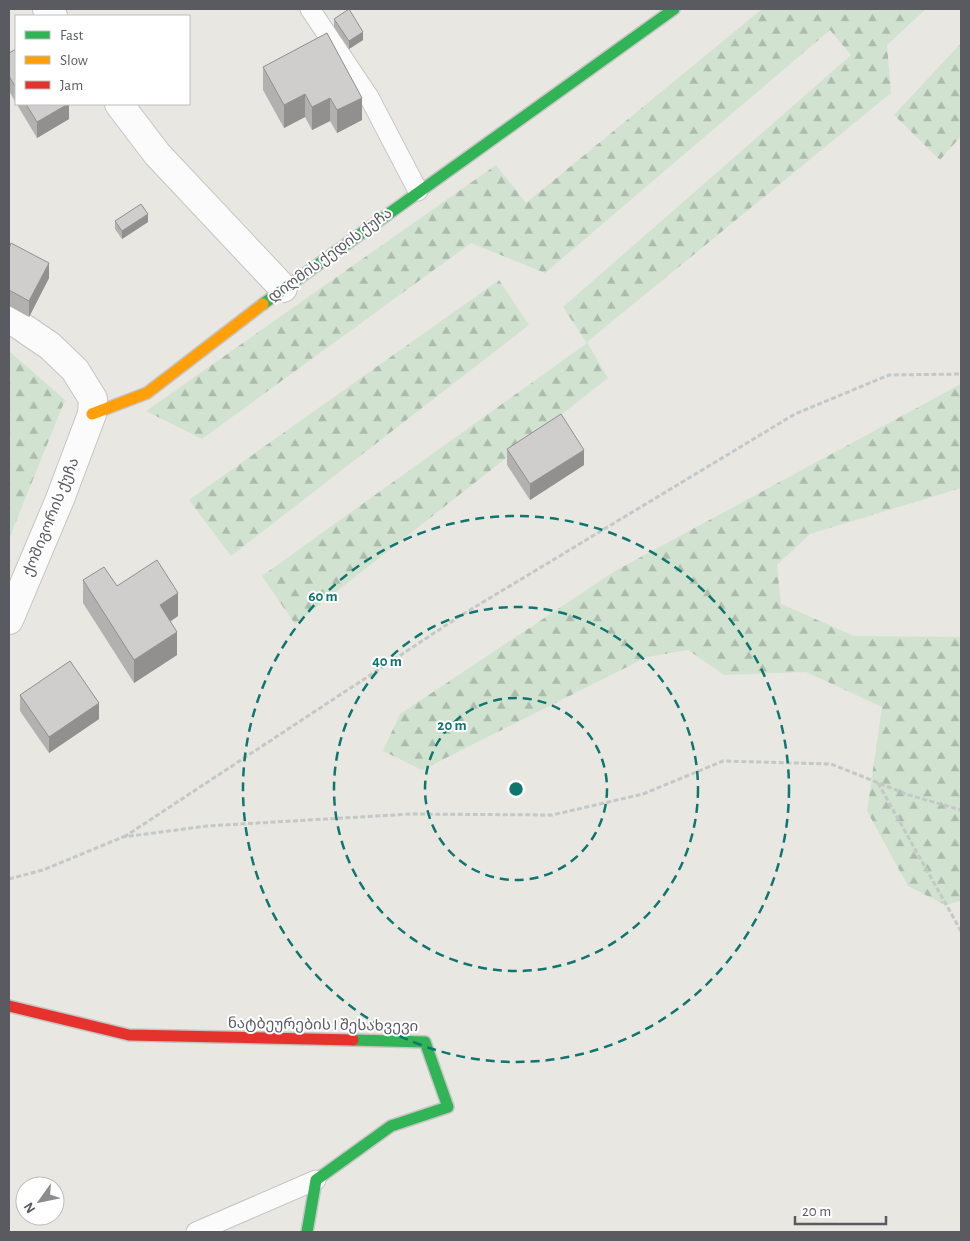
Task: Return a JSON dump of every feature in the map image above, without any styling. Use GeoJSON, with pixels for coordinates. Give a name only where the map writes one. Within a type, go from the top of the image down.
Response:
{"type":"FeatureCollection","features":[{"type":"Feature","properties":{"kind":"street","name":"დიღმის ქედის ქუჩა"},"geometry":{"type":"LineString","coordinates":[[92,414],[147,393],[283,288],[674,9]]}},
{"type":"Feature","properties":{"kind":"street"},"geometry":{"type":"LineString","coordinates":[[120,105],[157,154],[283,288]]}},
{"type":"Feature","properties":{"kind":"street"},"geometry":{"type":"LineString","coordinates":[[9,318],[50,346],[75,370],[93,399],[92,414]]}},
{"type":"Feature","properties":{"kind":"street","name":"ქოშიგორის ქუჩა"},"geometry":{"type":"LineString","coordinates":[[9,620],[60,499],[92,414]]}},
{"type":"Feature","properties":{"kind":"street","name":"ნატბეურების I შესახვევი"},"geometry":{"type":"LineString","coordinates":[[9,1006],[129,1035],[426,1042],[448,1107],[391,1126],[316,1180]]}},
{"type":"Feature","properties":{"kind":"street"},"geometry":{"type":"LineString","coordinates":[[307,1232],[316,1180]]}},
{"type":"Feature","properties":{"kind":"lane"},"geometry":{"type":"LineString","coordinates":[[310,9],[368,97],[418,192]]}},
{"type":"Feature","properties":{"kind":"lane"},"geometry":{"type":"LineString","coordinates":[[196,1232],[316,1180]]}},
{"type":"Feature","properties":{"kind":"path"},"geometry":{"type":"LineString","coordinates":[[9,879],[43,870],[123,837],[460,616],[794,414],[889,375],[961,374]]}},
{"type":"Feature","properties":{"kind":"path"},"geometry":{"type":"LineString","coordinates":[[123,837],[208,826],[402,815],[552,815],[643,794],[723,762],[831,764],[909,795],[961,810]]}},
{"type":"Feature","properties":{"kind":"path"},"geometry":{"type":"LineString","coordinates":[[878,783],[961,931]]}},
{"type":"Feature","properties":{"kind":"green space"},"geometry":{"type":"Polygon","coordinates":[[[762,9],[926,9],[887,45],[891,93],[587,342],[608,378],[295,624],[262,576],[587,343],[563,307],[851,55],[830,30],[545,273],[471,243],[202,439],[146,411],[496,165],[526,203],[762,9]]]}},
{"type":"Feature","properties":{"kind":"green space"},"geometry":{"type":"Polygon","coordinates":[[[961,43],[961,136],[940,160],[894,115],[961,43]]]}},
{"type":"Feature","properties":{"kind":"green space"},"geometry":{"type":"Polygon","coordinates":[[[499,280],[529,325],[231,556],[189,500],[499,280]]]}},
{"type":"Feature","properties":{"kind":"green space"},"geometry":{"type":"Polygon","coordinates":[[[9,351],[65,400],[9,539],[9,351]]]}},
{"type":"Feature","properties":{"kind":"green space"},"geometry":{"type":"Polygon","coordinates":[[[961,384],[961,488],[810,534],[777,565],[781,604],[854,636],[961,637],[961,901],[945,905],[908,886],[867,811],[882,707],[806,672],[724,675],[688,650],[647,657],[422,770],[383,751],[400,714],[615,571],[961,384]]]}},
{"type":"Feature","properties":{"kind":"building"},"geometry":{"type":"Polygon","coordinates":[[[349,9],[363,32],[349,41],[334,19],[349,9]]]}},
{"type":"Feature","properties":{"kind":"building"},"geometry":{"type":"Polygon","coordinates":[[[327,33],[362,98],[337,110],[330,98],[312,107],[305,94],[284,105],[263,67],[327,33]]]}},
{"type":"Feature","properties":{"kind":"building"},"geometry":{"type":"Polygon","coordinates":[[[15,50],[15,86],[9,76],[9,53],[15,50]]]}},
{"type":"Feature","properties":{"kind":"building"},"geometry":{"type":"Polygon","coordinates":[[[27,105],[66,105],[37,122],[27,105]]]}},
{"type":"Feature","properties":{"kind":"building"},"geometry":{"type":"Polygon","coordinates":[[[141,204],[148,214],[122,231],[115,221],[141,204]]]}},
{"type":"Feature","properties":{"kind":"building"},"geometry":{"type":"Polygon","coordinates":[[[11,243],[49,263],[29,301],[9,290],[9,248],[11,243]]]}},
{"type":"Feature","properties":{"kind":"building"},"geometry":{"type":"Polygon","coordinates":[[[561,414],[584,450],[530,484],[507,449],[561,414]]]}},
{"type":"Feature","properties":{"kind":"building"},"geometry":{"type":"Polygon","coordinates":[[[157,560],[178,593],[160,605],[177,632],[134,660],[83,580],[104,567],[117,586],[157,560]]]}},
{"type":"Feature","properties":{"kind":"building"},"geometry":{"type":"Polygon","coordinates":[[[70,661],[99,703],[49,737],[20,695],[70,661]]]}},
{"type":"Feature","properties":{"kind":"traffic: fast"},"geometry":{"type":"LineString","coordinates":[[263,304],[674,9]]}},
{"type":"Feature","properties":{"kind":"traffic: fast"},"geometry":{"type":"LineString","coordinates":[[307,1232],[316,1180],[391,1126],[448,1107],[425,1042],[353,1040]]}},
{"type":"Feature","properties":{"kind":"traffic: slow"},"geometry":{"type":"LineString","coordinates":[[92,414],[147,393],[263,304]]}},
{"type":"Feature","properties":{"kind":"traffic: jam"},"geometry":{"type":"LineString","coordinates":[[9,1006],[129,1035],[353,1040]]}}]}
